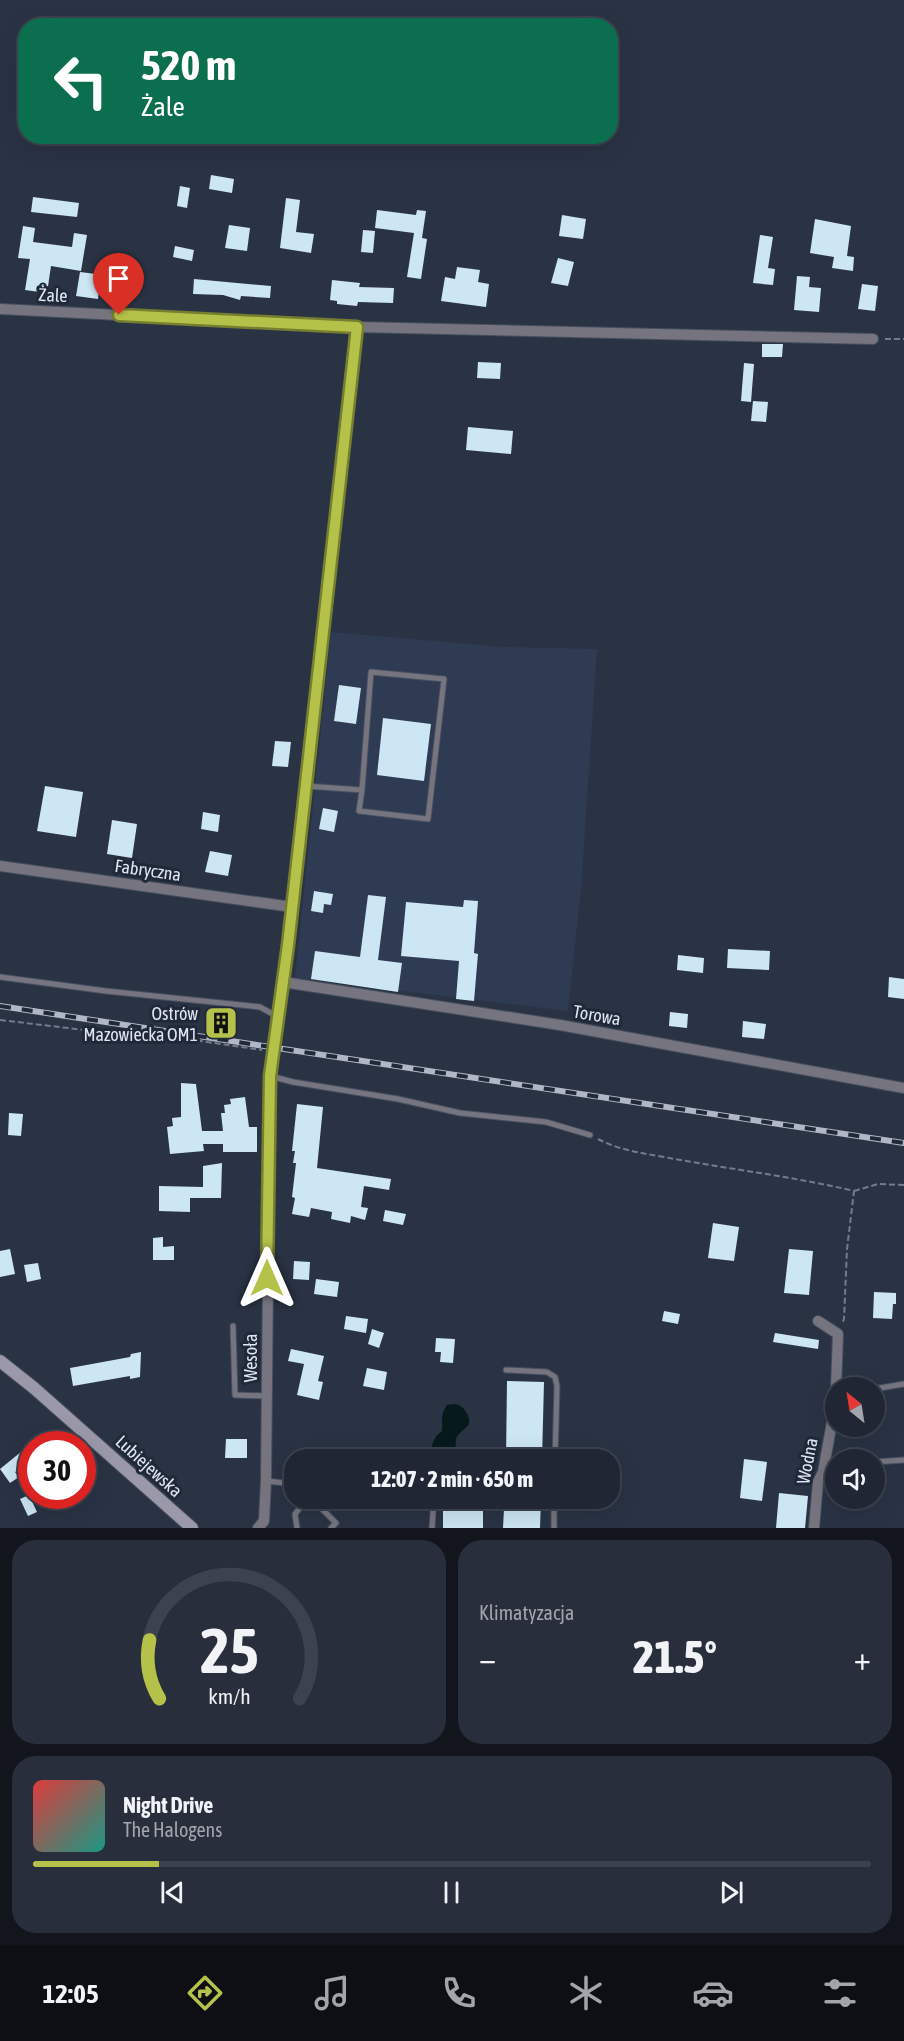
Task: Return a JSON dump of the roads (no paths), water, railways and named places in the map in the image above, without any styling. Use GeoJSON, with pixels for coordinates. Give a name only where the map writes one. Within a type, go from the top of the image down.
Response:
{"type":"FeatureCollection","features":[{"type":"Feature","properties":{"kind":"main road","name":"Lubiejewska"},"geometry":{"type":"LineString","coordinates":[[0,1361],[34,1388],[192,1528]]}},
{"type":"Feature","properties":{"kind":"street","name":"Żale"},"geometry":{"type":"LineString","coordinates":[[0,309],[357,327],[873,339]]}},
{"type":"Feature","properties":{"kind":"street","name":"Wesoła"},"geometry":{"type":"LineString","coordinates":[[258,1528],[264,1521],[266,1481],[270,1076],[292,907],[357,327]]}},
{"type":"Feature","properties":{"kind":"street","name":"Fabryczna"},"geometry":{"type":"LineString","coordinates":[[0,866],[292,907]]}},
{"type":"Feature","properties":{"kind":"street","name":"Torowa"},"geometry":{"type":"LineString","coordinates":[[283,982],[560,1025],[904,1088]]}},
{"type":"Feature","properties":{"kind":"street"},"geometry":{"type":"LineString","coordinates":[[818,1321],[838,1334],[836,1377]]}},
{"type":"Feature","properties":{"kind":"street","name":"Wodna"},"geometry":{"type":"LineString","coordinates":[[814,1528],[819,1482],[829,1437]]}},
{"type":"Feature","properties":{"kind":"lane"},"geometry":{"type":"LineString","coordinates":[[371,672],[444,679],[428,819],[359,811],[362,790],[371,672]]}},
{"type":"Feature","properties":{"kind":"lane"},"geometry":{"type":"LineString","coordinates":[[306,786],[362,790]]}},
{"type":"Feature","properties":{"kind":"lane"},"geometry":{"type":"LineString","coordinates":[[0,977],[105,991],[260,1007],[278,1017]]}},
{"type":"Feature","properties":{"kind":"lane"},"geometry":{"type":"LineString","coordinates":[[270,1076],[460,1113],[546,1122],[590,1135]]}},
{"type":"Feature","properties":{"kind":"lane"},"geometry":{"type":"LineString","coordinates":[[233,1326],[235,1395],[266,1395]]}},
{"type":"Feature","properties":{"kind":"lane"},"geometry":{"type":"LineString","coordinates":[[506,1370],[548,1372],[555,1377],[557,1386],[555,1449]]}},
{"type":"Feature","properties":{"kind":"lane"},"geometry":{"type":"LineString","coordinates":[[885,1387],[904,1384]]}},
{"type":"Feature","properties":{"kind":"lane"},"geometry":{"type":"LineString","coordinates":[[885,1461],[904,1460]]}},
{"type":"Feature","properties":{"kind":"lane"},"geometry":{"type":"LineString","coordinates":[[266,1481],[284,1484]]}},
{"type":"Feature","properties":{"kind":"lane"},"geometry":{"type":"LineString","coordinates":[[297,1528],[295,1514],[299,1509]]}},
{"type":"Feature","properties":{"kind":"lane"},"geometry":{"type":"LineString","coordinates":[[321,1509],[336,1522],[331,1528]]}},
{"type":"Feature","properties":{"kind":"lane"},"geometry":{"type":"LineString","coordinates":[[432,1528],[433,1509]]}},
{"type":"Feature","properties":{"kind":"lane"},"geometry":{"type":"LineString","coordinates":[[554,1509],[554,1528]]}},
{"type":"Feature","properties":{"kind":"railway"},"geometry":{"type":"LineString","coordinates":[[0,1006],[904,1143]]}},
{"type":"Feature","properties":{"kind":"place","name":"Ostrów Mazowiecka OM1"},"geometry":{"type":"Point","coordinates":[221,1023]}}]}
